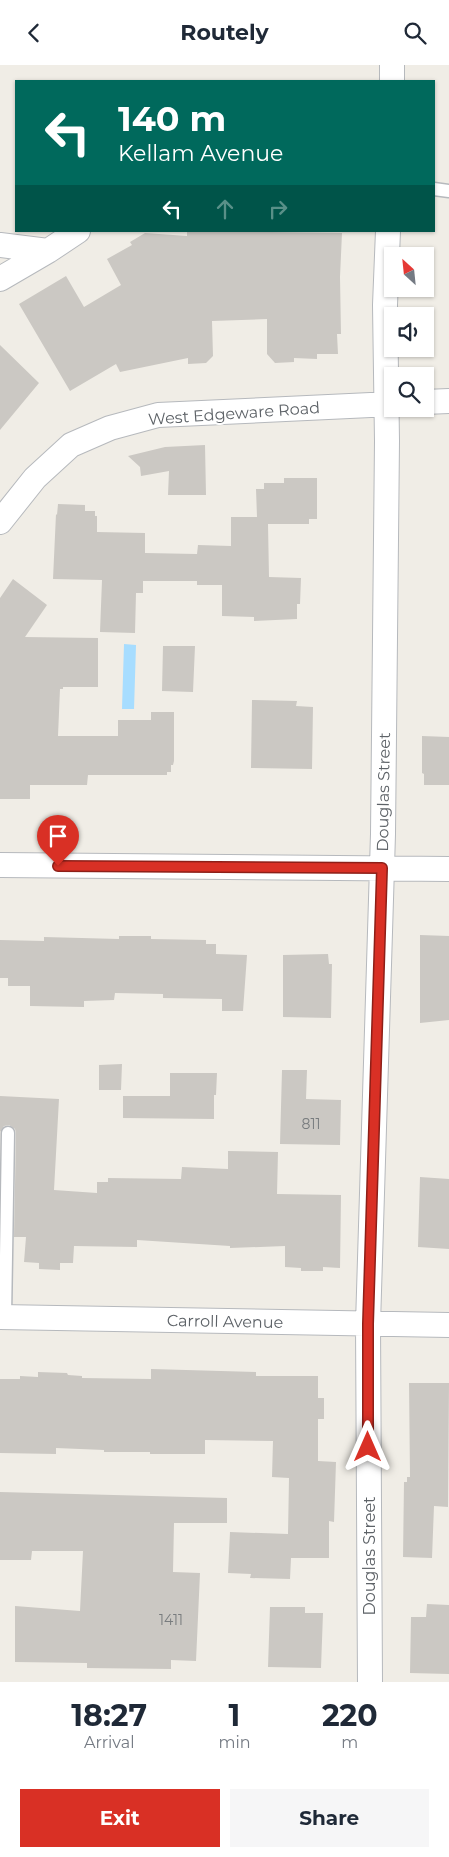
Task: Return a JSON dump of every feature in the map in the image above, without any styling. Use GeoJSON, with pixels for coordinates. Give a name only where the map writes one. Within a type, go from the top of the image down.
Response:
{"type":"FeatureCollection","features":[{"type":"Feature","properties":{"kind":"street"},"geometry":{"type":"LineString","coordinates":[[392,65],[392,80]]}},
{"type":"Feature","properties":{"kind":"street"},"geometry":{"type":"LineString","coordinates":[[0,279],[76,232]]}},
{"type":"Feature","properties":{"kind":"street","name":"Douglas Street"},"geometry":{"type":"LineString","coordinates":[[387,367],[385,305],[388,232]]}},
{"type":"Feature","properties":{"kind":"street"},"geometry":{"type":"LineString","coordinates":[[0,245],[48,251]]}},
{"type":"Feature","properties":{"kind":"street"},"geometry":{"type":"LineString","coordinates":[[434,402],[449,401]]}},
{"type":"Feature","properties":{"kind":"street","name":"West Edgeware Road"},"geometry":{"type":"LineString","coordinates":[[0,522],[35,478],[71,445],[110,428],[158,415],[384,405]]}},
{"type":"Feature","properties":{"kind":"street","name":"Douglas Street"},"geometry":{"type":"LineString","coordinates":[[370,1682],[368,1324],[382,868],[389,417]]}},
{"type":"Feature","properties":{"kind":"street"},"geometry":{"type":"LineString","coordinates":[[0,865],[449,869]]}},
{"type":"Feature","properties":{"kind":"street","name":"Carroll Avenue"},"geometry":{"type":"LineString","coordinates":[[2,1317],[449,1325]]}},
{"type":"Feature","properties":{"kind":"lane"},"geometry":{"type":"LineString","coordinates":[[435,189],[449,191]]}},
{"type":"Feature","properties":{"kind":"lane"},"geometry":{"type":"LineString","coordinates":[[2,1317],[8,1133]]}},
{"type":"Feature","properties":{"kind":"water"},"geometry":{"type":"Polygon","coordinates":[[[124,644],[136,645],[134,709],[122,709],[124,644]]]}},
{"type":"Feature","properties":{"kind":"building"},"geometry":{"type":"Polygon","coordinates":[[[187,232],[342,233],[340,277],[341,334],[337,334],[338,354],[317,354],[317,359],[294,358],[294,362],[275,363],[267,354],[267,319],[212,321],[213,356],[206,363],[188,364],[188,358],[120,372],[116,364],[70,391],[19,304],[66,276],[84,307],[121,285],[107,259],[132,245],[130,242],[145,233],[187,236],[187,232]]]}},
{"type":"Feature","properties":{"kind":"building"},"geometry":{"type":"Polygon","coordinates":[[[0,345],[39,383],[0,430],[0,345]]]}},
{"type":"Feature","properties":{"kind":"building"},"geometry":{"type":"Polygon","coordinates":[[[205,445],[206,495],[168,495],[169,471],[141,476],[140,467],[128,456],[165,447],[205,445]]]}},
{"type":"Feature","properties":{"kind":"building"},"geometry":{"type":"Polygon","coordinates":[[[284,478],[317,478],[317,519],[309,519],[309,524],[268,524],[269,577],[301,578],[300,604],[297,604],[297,619],[254,621],[254,617],[222,616],[222,585],[197,585],[197,581],[143,581],[143,593],[136,593],[135,633],[100,632],[102,580],[53,579],[58,504],[85,505],[85,511],[95,511],[95,516],[97,516],[97,532],[145,533],[145,553],[197,554],[198,545],[231,546],[231,517],[257,517],[256,489],[264,489],[264,483],[284,483],[284,478]]]}},
{"type":"Feature","properties":{"kind":"building"},"geometry":{"type":"Polygon","coordinates":[[[13,579],[47,605],[25,637],[98,638],[98,687],[63,687],[63,689],[60,689],[58,736],[118,736],[118,720],[151,720],[151,712],[174,712],[174,761],[173,765],[171,765],[171,772],[167,772],[167,775],[88,775],[87,785],[30,785],[30,799],[0,799],[0,598],[13,579]]]}},
{"type":"Feature","properties":{"kind":"building"},"geometry":{"type":"Polygon","coordinates":[[[163,646],[195,646],[193,692],[162,691],[163,646]]]}},
{"type":"Feature","properties":{"kind":"building"},"geometry":{"type":"Polygon","coordinates":[[[252,700],[297,701],[296,706],[313,707],[312,769],[251,768],[252,700]]]}},
{"type":"Feature","properties":{"kind":"building"},"geometry":{"type":"Polygon","coordinates":[[[422,736],[449,737],[449,785],[424,785],[424,774],[422,773],[422,736]]]}},
{"type":"Feature","properties":{"kind":"building"},"geometry":{"type":"Polygon","coordinates":[[[420,935],[449,936],[449,1020],[420,1023],[420,935]]]}},
{"type":"Feature","properties":{"kind":"building"},"geometry":{"type":"Polygon","coordinates":[[[119,936],[151,936],[151,939],[206,940],[206,944],[216,944],[216,954],[247,955],[243,1011],[222,1011],[222,999],[163,998],[163,994],[115,993],[114,1000],[84,1001],[84,1007],[30,1006],[30,986],[8,986],[8,978],[0,978],[0,940],[44,941],[44,937],[119,939],[119,936]]]}},
{"type":"Feature","properties":{"kind":"building"},"geometry":{"type":"Polygon","coordinates":[[[328,954],[329,964],[332,964],[331,1018],[283,1017],[283,955],[328,954]]]}},
{"type":"Feature","properties":{"kind":"building"},"geometry":{"type":"Polygon","coordinates":[[[122,1064],[121,1090],[99,1090],[99,1065],[122,1064]]]}},
{"type":"Feature","properties":{"kind":"building"},"geometry":{"type":"Polygon","coordinates":[[[282,1070],[307,1070],[306,1099],[341,1100],[340,1145],[280,1144],[282,1070]]]}},
{"type":"Feature","properties":{"kind":"building"},"geometry":{"type":"Polygon","coordinates":[[[170,1073],[217,1073],[216,1095],[214,1095],[214,1119],[123,1118],[123,1096],[170,1096],[170,1073]]]}},
{"type":"Feature","properties":{"kind":"building"},"geometry":{"type":"Polygon","coordinates":[[[0,1096],[59,1099],[54,1190],[97,1193],[97,1182],[108,1182],[108,1178],[181,1179],[182,1167],[228,1169],[228,1151],[278,1152],[277,1194],[341,1195],[340,1268],[323,1267],[323,1271],[301,1271],[301,1268],[285,1267],[285,1246],[230,1248],[230,1246],[137,1240],[137,1247],[74,1246],[73,1263],[60,1263],[60,1270],[39,1269],[39,1263],[24,1262],[26,1237],[14,1237],[16,1133],[15,1129],[9,1125],[4,1126],[0,1132],[0,1096]]]}},
{"type":"Feature","properties":{"kind":"building"},"geometry":{"type":"Polygon","coordinates":[[[420,1177],[449,1179],[449,1249],[418,1247],[420,1177]]]}},
{"type":"Feature","properties":{"kind":"building"},"geometry":{"type":"Polygon","coordinates":[[[151,1369],[256,1372],[256,1376],[318,1376],[318,1398],[324,1398],[324,1419],[318,1419],[318,1461],[336,1462],[334,1522],[329,1521],[329,1558],[291,1558],[290,1579],[250,1578],[251,1574],[228,1573],[230,1532],[288,1534],[289,1478],[272,1477],[273,1441],[205,1440],[205,1454],[150,1454],[150,1452],[104,1452],[104,1450],[56,1448],[56,1454],[0,1453],[0,1379],[20,1379],[20,1376],[38,1377],[38,1372],[67,1373],[68,1375],[82,1376],[82,1378],[151,1379],[151,1369]]]}},
{"type":"Feature","properties":{"kind":"building"},"geometry":{"type":"Polygon","coordinates":[[[409,1383],[449,1383],[448,1507],[434,1506],[432,1558],[403,1557],[404,1482],[407,1482],[407,1477],[410,1477],[409,1383]]]}},
{"type":"Feature","properties":{"kind":"building"},"geometry":{"type":"Polygon","coordinates":[[[0,1492],[227,1498],[227,1523],[174,1523],[173,1572],[200,1573],[196,1661],[171,1660],[171,1669],[87,1668],[87,1663],[15,1662],[15,1606],[80,1611],[83,1551],[32,1551],[31,1560],[0,1560],[0,1492]]]}},
{"type":"Feature","properties":{"kind":"building"},"geometry":{"type":"Polygon","coordinates":[[[427,1604],[449,1605],[449,1674],[410,1673],[411,1617],[426,1617],[427,1604]]]}},
{"type":"Feature","properties":{"kind":"building"},"geometry":{"type":"Polygon","coordinates":[[[270,1607],[305,1607],[305,1613],[323,1613],[321,1668],[268,1667],[270,1607]]]}},
{"type":"Feature","properties":{"kind":"route"},"geometry":{"type":"LineString","coordinates":[[58,866],[382,868],[368,1324],[368,1447]]}}]}
